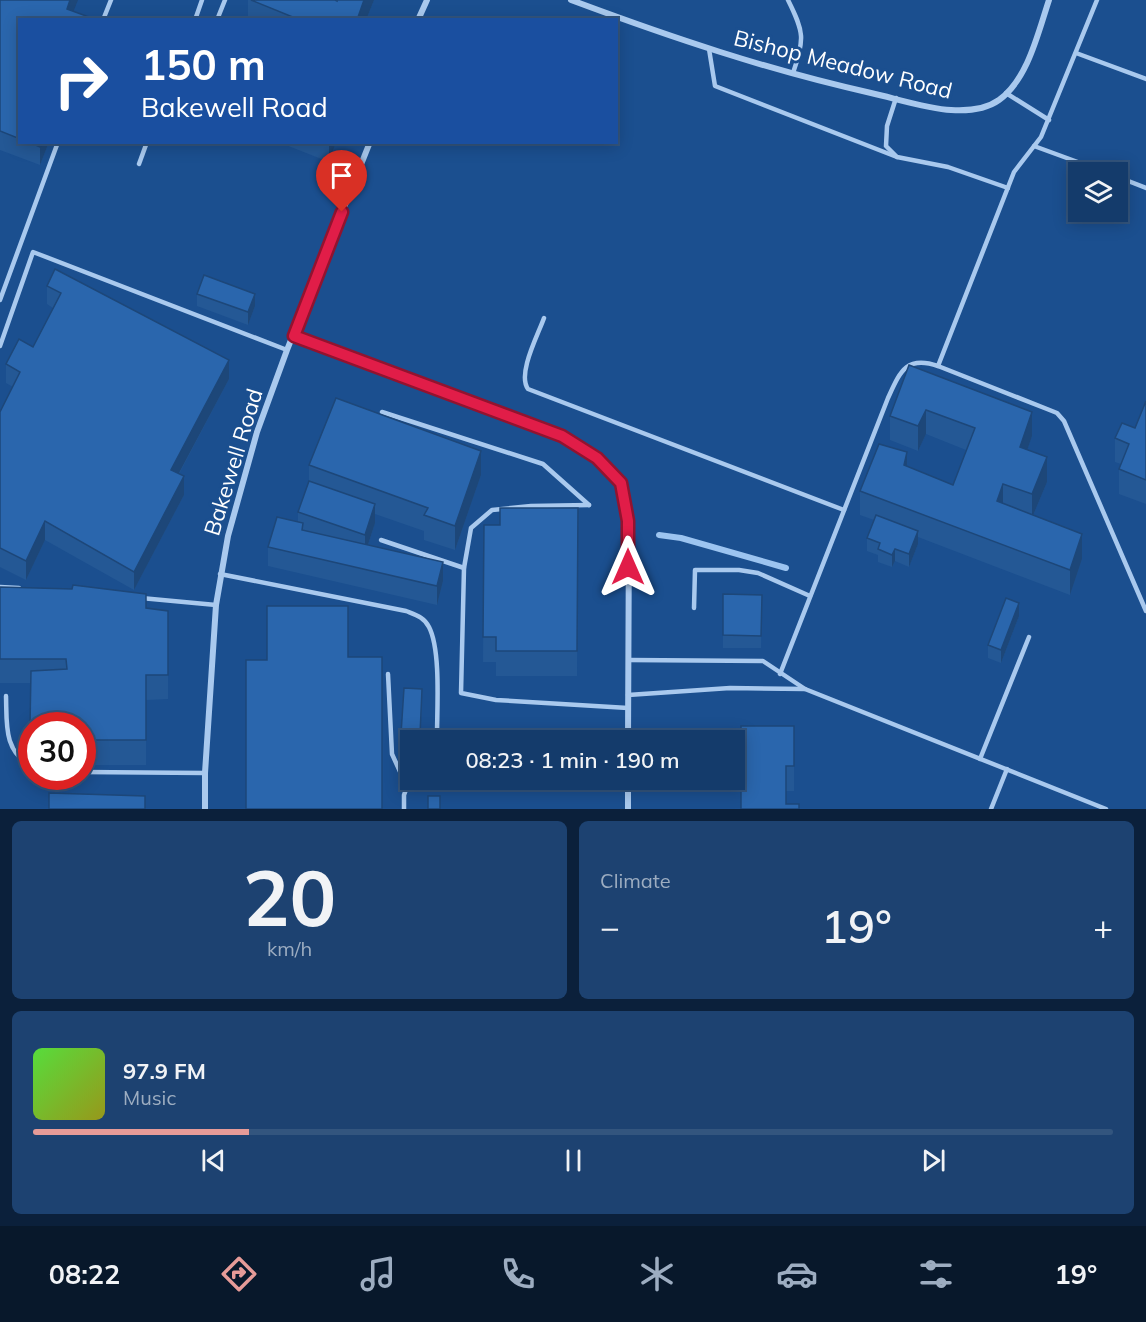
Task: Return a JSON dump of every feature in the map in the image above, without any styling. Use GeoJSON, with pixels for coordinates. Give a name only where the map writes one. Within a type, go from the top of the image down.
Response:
{"type":"FeatureCollection","features":[{"type":"Feature","properties":{"kind":"street"},"geometry":{"type":"LineString","coordinates":[[419,18],[427,0]]}},
{"type":"Feature","properties":{"kind":"street","name":"Bishop Meadow Road"},"geometry":{"type":"LineString","coordinates":[[571,0],[710,49],[793,73],[949,110],[977,110],[997,101],[1013,87],[1025,64],[1049,0]]}},
{"type":"Feature","properties":{"kind":"street","name":"Bakewell Road"},"geometry":{"type":"LineString","coordinates":[[205,809],[205,772],[216,605],[228,536],[257,432],[287,350],[369,144]]}},
{"type":"Feature","properties":{"kind":"street"},"geometry":{"type":"LineString","coordinates":[[294,336],[562,436],[597,458],[621,483],[628,521],[628,730]]}},
{"type":"Feature","properties":{"kind":"street"},"geometry":{"type":"LineString","coordinates":[[628,790],[628,809]]}},
{"type":"Feature","properties":{"kind":"lane"},"geometry":{"type":"LineString","coordinates":[[105,18],[111,0]]}},
{"type":"Feature","properties":{"kind":"lane"},"geometry":{"type":"LineString","coordinates":[[196,18],[202,0]]}},
{"type":"Feature","properties":{"kind":"lane"},"geometry":{"type":"LineString","coordinates":[[218,18],[225,0]]}},
{"type":"Feature","properties":{"kind":"lane"},"geometry":{"type":"LineString","coordinates":[[788,0],[802,31],[801,50],[793,73]]}},
{"type":"Feature","properties":{"kind":"lane"},"geometry":{"type":"LineString","coordinates":[[938,366],[1014,172],[1041,137],[1097,0]]}},
{"type":"Feature","properties":{"kind":"lane"},"geometry":{"type":"LineString","coordinates":[[710,49],[715,86],[897,157],[948,167],[1008,188]]}},
{"type":"Feature","properties":{"kind":"lane"},"geometry":{"type":"LineString","coordinates":[[1076,53],[1146,79]]}},
{"type":"Feature","properties":{"kind":"lane"},"geometry":{"type":"LineString","coordinates":[[1006,93],[1049,120]]}},
{"type":"Feature","properties":{"kind":"lane"},"geometry":{"type":"LineString","coordinates":[[896,98],[887,126],[886,146],[897,157]]}},
{"type":"Feature","properties":{"kind":"lane"},"geometry":{"type":"LineString","coordinates":[[0,300],[57,144]]}},
{"type":"Feature","properties":{"kind":"lane"},"geometry":{"type":"LineString","coordinates":[[139,164],[146,144]]}},
{"type":"Feature","properties":{"kind":"lane"},"geometry":{"type":"LineString","coordinates":[[1034,146],[1078,162]]}},
{"type":"Feature","properties":{"kind":"lane"},"geometry":{"type":"LineString","coordinates":[[1128,181],[1146,188]]}},
{"type":"Feature","properties":{"kind":"lane"},"geometry":{"type":"LineString","coordinates":[[0,346],[33,252],[287,350]]}},
{"type":"Feature","properties":{"kind":"lane"},"geometry":{"type":"LineString","coordinates":[[544,318],[524,372],[524,384],[528,389],[844,510]]}},
{"type":"Feature","properties":{"kind":"lane"},"geometry":{"type":"LineString","coordinates":[[780,674],[900,373],[916,362],[938,366],[1047,409],[1064,421],[1146,611]]}},
{"type":"Feature","properties":{"kind":"lane"},"geometry":{"type":"LineString","coordinates":[[382,412],[543,464],[589,505],[531,506],[492,510],[471,528],[464,568],[461,693],[496,700],[628,708]]}},
{"type":"Feature","properties":{"kind":"lane"},"geometry":{"type":"LineString","coordinates":[[381,540],[464,568]]}},
{"type":"Feature","properties":{"kind":"lane"},"geometry":{"type":"LineString","coordinates":[[694,608],[695,570],[740,570],[758,573],[810,596]]}},
{"type":"Feature","properties":{"kind":"lane"},"geometry":{"type":"LineString","coordinates":[[220,574],[406,611],[421,616],[429,625],[433,637],[436,659],[437,730]]}},
{"type":"Feature","properties":{"kind":"lane"},"geometry":{"type":"LineString","coordinates":[[0,587],[31,589]]}},
{"type":"Feature","properties":{"kind":"lane"},"geometry":{"type":"LineString","coordinates":[[133,598],[216,605]]}},
{"type":"Feature","properties":{"kind":"lane"},"geometry":{"type":"LineString","coordinates":[[980,759],[1029,637]]}},
{"type":"Feature","properties":{"kind":"lane"},"geometry":{"type":"LineString","coordinates":[[628,660],[763,661],[805,689],[1106,809]]}},
{"type":"Feature","properties":{"kind":"lane"},"geometry":{"type":"LineString","coordinates":[[388,674],[392,754],[400,772]]}},
{"type":"Feature","properties":{"kind":"lane"},"geometry":{"type":"LineString","coordinates":[[628,695],[730,688],[805,689]]}},
{"type":"Feature","properties":{"kind":"lane"},"geometry":{"type":"LineString","coordinates":[[6,696],[8,740],[18,755]]}},
{"type":"Feature","properties":{"kind":"lane"},"geometry":{"type":"LineString","coordinates":[[991,809],[1007,769]]}},
{"type":"Feature","properties":{"kind":"lane"},"geometry":{"type":"LineString","coordinates":[[96,772],[205,772]]}},
{"type":"Feature","properties":{"kind":"lane"},"geometry":{"type":"LineString","coordinates":[[404,809],[406,790]]}},
{"type":"Feature","properties":{"kind":"building"},"geometry":{"type":"Polygon","coordinates":[[[0,0],[70,0],[67,9],[89,18],[18,18],[18,138],[0,131],[0,0]]]}},
{"type":"Feature","properties":{"kind":"building"},"geometry":{"type":"Polygon","coordinates":[[[251,0],[364,0],[358,18],[295,18],[251,0]]]}},
{"type":"Feature","properties":{"kind":"building"},"geometry":{"type":"Polygon","coordinates":[[[55,269],[229,360],[171,470],[184,476],[134,572],[45,521],[26,561],[0,548],[0,412],[20,372],[6,364],[19,339],[33,347],[61,293],[47,286],[55,269]]]}},
{"type":"Feature","properties":{"kind":"building"},"geometry":{"type":"Polygon","coordinates":[[[204,275],[255,294],[248,312],[197,294],[204,275]]]}},
{"type":"Feature","properties":{"kind":"building"},"geometry":{"type":"Polygon","coordinates":[[[909,365],[1032,412],[1020,447],[1047,457],[1032,494],[1003,484],[997,501],[1082,534],[1070,570],[860,491],[879,444],[907,452],[904,465],[953,485],[975,428],[926,410],[918,426],[890,416],[909,365]]]}},
{"type":"Feature","properties":{"kind":"building"},"geometry":{"type":"Polygon","coordinates":[[[336,398],[481,451],[455,526],[424,515],[428,508],[309,465],[336,398]]]}},
{"type":"Feature","properties":{"kind":"building"},"geometry":{"type":"Polygon","coordinates":[[[1146,401],[1146,480],[1119,469],[1129,444],[1115,438],[1122,423],[1135,428],[1146,401]]]}},
{"type":"Feature","properties":{"kind":"building"},"geometry":{"type":"Polygon","coordinates":[[[309,481],[375,504],[365,535],[298,512],[309,481]]]}},
{"type":"Feature","properties":{"kind":"building"},"geometry":{"type":"Polygon","coordinates":[[[500,508],[578,508],[577,651],[496,651],[496,637],[483,637],[484,525],[500,525],[500,508]]]}},
{"type":"Feature","properties":{"kind":"building"},"geometry":{"type":"Polygon","coordinates":[[[876,515],[918,531],[909,554],[895,549],[892,555],[878,549],[880,543],[867,538],[876,515]]]}},
{"type":"Feature","properties":{"kind":"building"},"geometry":{"type":"Polygon","coordinates":[[[277,517],[303,523],[302,530],[443,562],[437,586],[268,547],[277,517]]]}},
{"type":"Feature","properties":{"kind":"building"},"geometry":{"type":"Polygon","coordinates":[[[73,585],[146,594],[146,608],[168,611],[168,675],[146,675],[146,740],[96,740],[96,712],[30,712],[31,671],[67,669],[66,659],[0,659],[0,587],[72,589],[73,585]]]}},
{"type":"Feature","properties":{"kind":"building"},"geometry":{"type":"Polygon","coordinates":[[[723,594],[762,595],[761,636],[723,635],[723,594]]]}},
{"type":"Feature","properties":{"kind":"building"},"geometry":{"type":"Polygon","coordinates":[[[1006,598],[1019,603],[1001,650],[988,645],[1006,598]]]}},
{"type":"Feature","properties":{"kind":"building"},"geometry":{"type":"Polygon","coordinates":[[[267,606],[348,606],[348,657],[382,657],[382,809],[246,809],[246,660],[267,660],[267,606]]]}},
{"type":"Feature","properties":{"kind":"building"},"geometry":{"type":"Polygon","coordinates":[[[404,688],[422,689],[420,730],[401,730],[404,688]]]}},
{"type":"Feature","properties":{"kind":"building"},"geometry":{"type":"Polygon","coordinates":[[[741,726],[794,726],[794,766],[786,766],[786,804],[799,804],[799,809],[741,809],[741,790],[745,790],[745,730],[741,730],[741,726]]]}},
{"type":"Feature","properties":{"kind":"building"},"geometry":{"type":"Polygon","coordinates":[[[49,793],[145,796],[145,809],[49,809],[49,793]]]}},
{"type":"Feature","properties":{"kind":"building"},"geometry":{"type":"Polygon","coordinates":[[[428,796],[440,796],[440,809],[428,809],[428,796]]]}},
{"type":"Feature","properties":{"kind":"waterway"},"geometry":{"type":"LineString","coordinates":[[659,535],[681,538],[786,568]]}},
{"type":"Feature","properties":{"kind":"route"},"geometry":{"type":"LineString","coordinates":[[342,212],[294,336],[562,436],[597,458],[621,483],[628,521],[628,567]]}}]}
